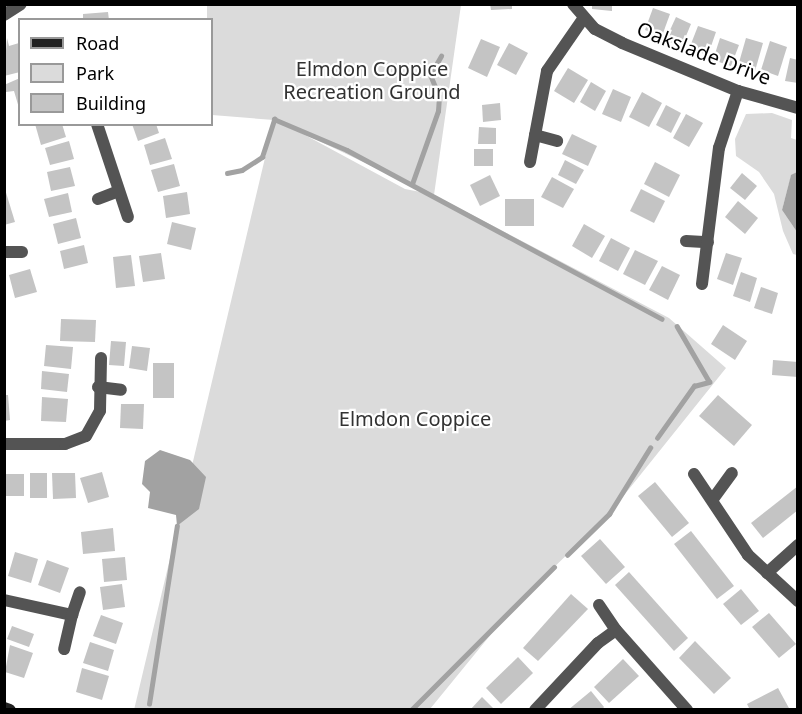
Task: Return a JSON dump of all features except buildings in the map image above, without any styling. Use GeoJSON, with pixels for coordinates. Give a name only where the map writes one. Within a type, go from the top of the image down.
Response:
{"type":"FeatureCollection","features":[{"type":"Feature","properties":{"kind":"street","name":"Oakslade Drive"},"geometry":{"type":"LineString","coordinates":[[573,4],[583,19],[622,43],[738,91],[798,108]]}},
{"type":"Feature","properties":{"kind":"street"},"geometry":{"type":"LineString","coordinates":[[530,162],[547,71],[583,19]]}},
{"type":"Feature","properties":{"kind":"street"},"geometry":{"type":"LineString","coordinates":[[702,284],[719,148],[738,91]]}},
{"type":"Feature","properties":{"kind":"street"},"geometry":{"type":"LineString","coordinates":[[99,126],[128,218]]}},
{"type":"Feature","properties":{"kind":"street"},"geometry":{"type":"LineString","coordinates":[[535,135],[557,141]]}},
{"type":"Feature","properties":{"kind":"street"},"geometry":{"type":"LineString","coordinates":[[98,199],[119,191]]}},
{"type":"Feature","properties":{"kind":"street"},"geometry":{"type":"LineString","coordinates":[[686,241],[708,242]]}},
{"type":"Feature","properties":{"kind":"street"},"geometry":{"type":"LineString","coordinates":[[4,252],[22,252]]}},
{"type":"Feature","properties":{"kind":"street"},"geometry":{"type":"LineString","coordinates":[[4,444],[65,444],[86,436],[100,411],[98,387],[100,358]]}},
{"type":"Feature","properties":{"kind":"street"},"geometry":{"type":"LineString","coordinates":[[98,387],[121,390]]}},
{"type":"Feature","properties":{"kind":"street"},"geometry":{"type":"LineString","coordinates":[[713,499],[732,473]]}},
{"type":"Feature","properties":{"kind":"street"},"geometry":{"type":"LineString","coordinates":[[694,474],[713,499],[748,555],[798,601]]}},
{"type":"Feature","properties":{"kind":"street"},"geometry":{"type":"LineString","coordinates":[[767,573],[798,545]]}},
{"type":"Feature","properties":{"kind":"street"},"geometry":{"type":"LineString","coordinates":[[64,649],[80,592]]}},
{"type":"Feature","properties":{"kind":"street"},"geometry":{"type":"LineString","coordinates":[[4,600],[72,615]]}},
{"type":"Feature","properties":{"kind":"street"},"geometry":{"type":"LineString","coordinates":[[599,605],[616,630],[687,710]]}},
{"type":"Feature","properties":{"kind":"street"},"geometry":{"type":"LineString","coordinates":[[535,710],[598,643],[616,630]]}},
{"type":"Feature","properties":{"kind":"street"},"geometry":{"type":"LineString","coordinates":[[4,708],[10,710]]}},
{"type":"Feature","properties":{"kind":"green space","name":"Elmdon Coppice"},"geometry":{"type":"Polygon","coordinates":[[[207,5],[461,5],[434,195],[669,318],[726,368],[609,514],[514,606],[430,709],[134,710],[274,120],[213,115],[213,18],[207,18],[207,5]],[[292,128],[405,189],[429,194],[292,128]]]}},
{"type":"Feature","properties":{"kind":"green space"},"geometry":{"type":"Polygon","coordinates":[[[772,113],[792,120],[791,138],[797,140],[797,172],[791,176],[782,210],[797,232],[797,255],[793,254],[783,231],[774,194],[759,172],[736,156],[735,139],[746,114],[772,113]]]}},
{"type":"Feature","properties":{"kind":"shaded area"},"geometry":{"type":"Polygon","coordinates":[[[797,172],[797,232],[782,210],[791,175],[797,172]]]}},
{"type":"Feature","properties":{"kind":"shaded area"},"geometry":{"type":"Polygon","coordinates":[[[160,450],[190,460],[206,477],[199,509],[177,526],[176,515],[148,508],[150,492],[142,484],[145,461],[160,450]]]}},
{"type":"Feature","properties":{"kind":"waterway"},"geometry":{"type":"LineString","coordinates":[[412,184],[438,111],[439,97],[430,75],[441,56]]}},
{"type":"Feature","properties":{"kind":"waterway"},"geometry":{"type":"LineString","coordinates":[[227,173],[242,170],[262,157],[274,119],[347,150],[662,319]]}},
{"type":"Feature","properties":{"kind":"waterway"},"geometry":{"type":"LineString","coordinates":[[657,438],[694,386],[709,382],[677,327]]}},
{"type":"Feature","properties":{"kind":"waterway"},"geometry":{"type":"LineString","coordinates":[[567,555],[609,514],[650,448]]}},
{"type":"Feature","properties":{"kind":"waterway"},"geometry":{"type":"LineString","coordinates":[[149,704],[177,526]]}},
{"type":"Feature","properties":{"kind":"waterway"},"geometry":{"type":"LineString","coordinates":[[411,710],[554,567]]}},
{"type":"Feature","properties":{"kind":"park label","name":"Elmdon Coppice Recreation Ground"},"geometry":{"type":"Point","coordinates":[372,80]}}]}
